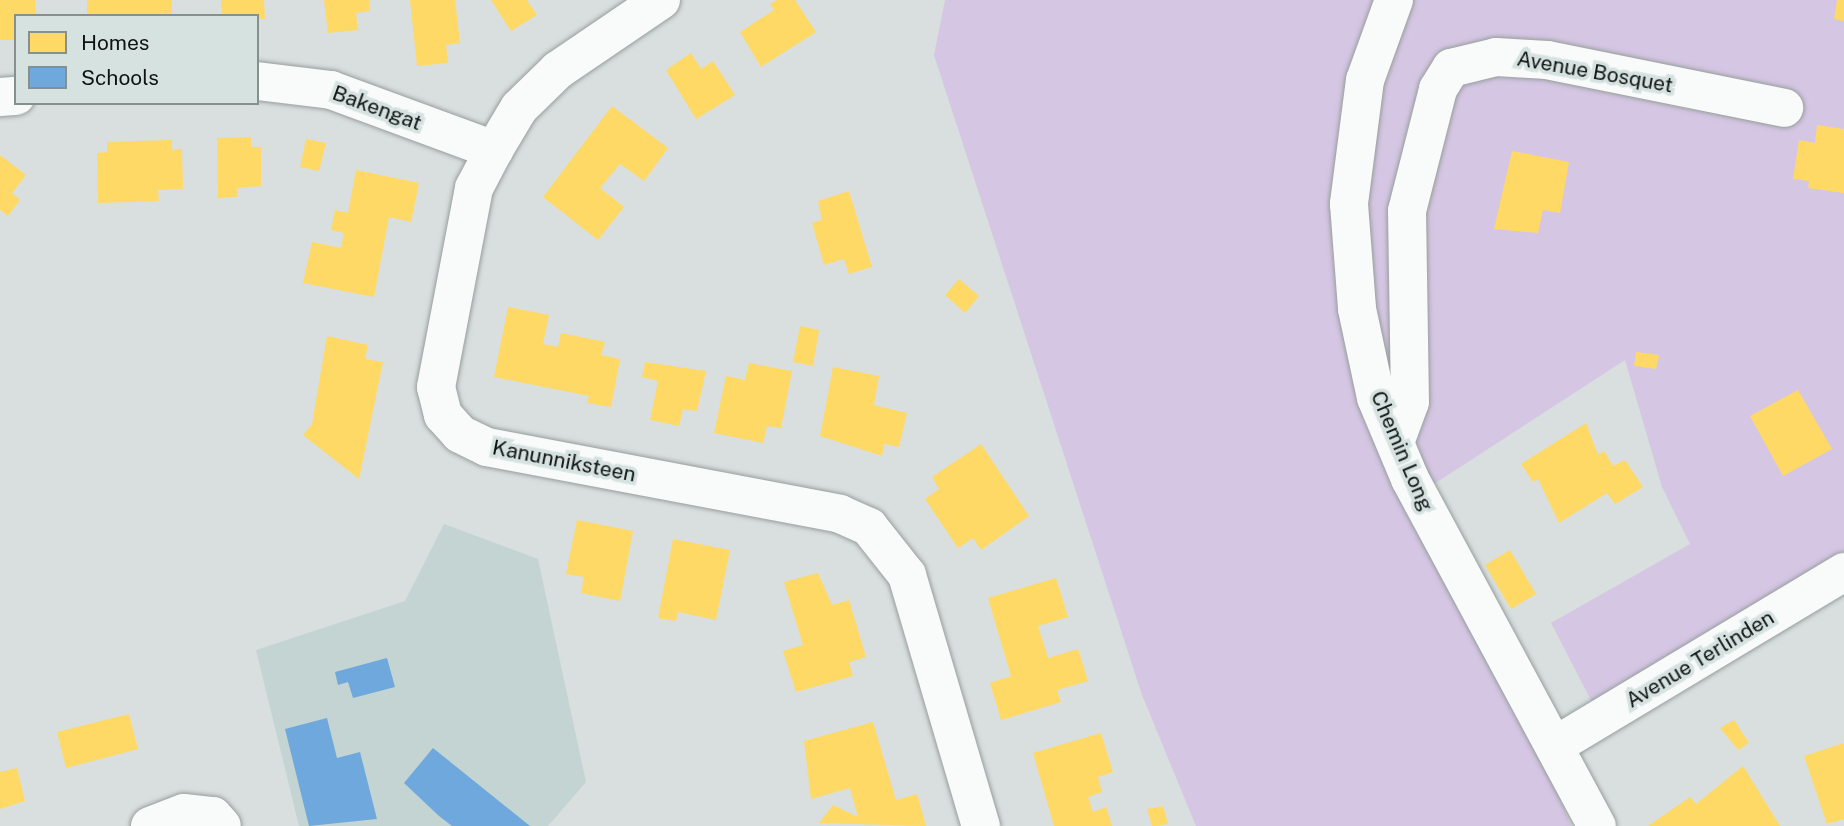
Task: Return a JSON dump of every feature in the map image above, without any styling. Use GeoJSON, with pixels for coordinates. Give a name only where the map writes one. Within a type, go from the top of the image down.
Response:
{"type":"FeatureCollection","features":[{"type":"Feature","properties":{"kind":"street","name":"Kanunniksteen"},"geometry":{"type":"LineString","coordinates":[[661,0],[558,70],[519,108],[474,188],[436,387],[443,415],[460,434],[487,447],[840,514],[869,527],[907,575],[981,826]]}},
{"type":"Feature","properties":{"kind":"street","name":"Chemin Long"},"geometry":{"type":"LineString","coordinates":[[1394,0],[1366,80],[1349,204],[1357,309],[1376,398],[1396,440],[1410,479],[1556,745],[1597,826]]}},
{"type":"Feature","properties":{"kind":"street","name":"Avenue Bosquet"},"geometry":{"type":"LineString","coordinates":[[1396,440],[1410,402],[1407,211],[1438,89],[1451,68],[1496,57],[1546,60],[1784,108]]}},
{"type":"Feature","properties":{"kind":"street","name":"Bakengat"},"geometry":{"type":"LineString","coordinates":[[259,81],[331,90],[494,150]]}},
{"type":"Feature","properties":{"kind":"street","name":"Avenue Terlinden"},"geometry":{"type":"LineString","coordinates":[[1556,745],[1844,572]]}},
{"type":"Feature","properties":{"kind":"street"},"geometry":{"type":"LineString","coordinates":[[150,826],[184,813],[213,817],[222,826]]}},
{"type":"Feature","properties":{"kind":"shaded area"},"geometry":{"type":"Polygon","coordinates":[[[945,0],[1844,0],[1844,561],[1593,704],[1551,623],[1690,544],[1662,487],[1625,360],[1434,484],[1571,826],[1196,826],[1142,695],[934,55],[945,0]]]}},
{"type":"Feature","properties":{"kind":"shaded area"},"geometry":{"type":"Polygon","coordinates":[[[444,524],[538,559],[586,782],[548,826],[299,826],[256,650],[405,601],[444,524]]]}},
{"type":"Feature","properties":{"kind":"building: Homes"},"geometry":{"type":"Polygon","coordinates":[[[0,0],[35,0],[36,14],[14,14],[14,40],[0,40],[0,0]]]}},
{"type":"Feature","properties":{"kind":"building: Homes"},"geometry":{"type":"Polygon","coordinates":[[[87,0],[172,0],[172,14],[87,14],[87,0]]]}},
{"type":"Feature","properties":{"kind":"building: Homes"},"geometry":{"type":"Polygon","coordinates":[[[221,0],[264,0],[265,19],[259,19],[259,14],[222,14],[221,0]]]}},
{"type":"Feature","properties":{"kind":"building: Homes"},"geometry":{"type":"Polygon","coordinates":[[[324,0],[369,0],[370,11],[356,13],[358,30],[328,33],[324,0]]]}},
{"type":"Feature","properties":{"kind":"building: Homes"},"geometry":{"type":"Polygon","coordinates":[[[410,0],[455,0],[460,43],[446,45],[448,63],[417,66],[410,0]]]}},
{"type":"Feature","properties":{"kind":"building: Homes"},"geometry":{"type":"Polygon","coordinates":[[[491,0],[527,0],[537,15],[511,31],[491,0]]]}},
{"type":"Feature","properties":{"kind":"building: Homes"},"geometry":{"type":"Polygon","coordinates":[[[777,0],[795,0],[816,32],[761,67],[740,32],[774,10],[770,4],[777,0]]]}},
{"type":"Feature","properties":{"kind":"building: Homes"},"geometry":{"type":"Polygon","coordinates":[[[1837,0],[1844,0],[1844,21],[1834,19],[1837,0]]]}},
{"type":"Feature","properties":{"kind":"building: Homes"},"geometry":{"type":"Polygon","coordinates":[[[691,53],[701,69],[713,61],[735,95],[696,119],[666,70],[691,53]]]}},
{"type":"Feature","properties":{"kind":"building: Homes"},"geometry":{"type":"Polygon","coordinates":[[[612,106],[668,148],[644,181],[620,164],[600,188],[624,207],[598,240],[543,197],[612,106]]]}},
{"type":"Feature","properties":{"kind":"building: Homes"},"geometry":{"type":"Polygon","coordinates":[[[1817,125],[1844,129],[1844,193],[1808,188],[1809,181],[1793,179],[1799,140],[1815,143],[1817,125]]]}},
{"type":"Feature","properties":{"kind":"building: Homes"},"geometry":{"type":"Polygon","coordinates":[[[251,137],[251,147],[261,147],[261,186],[237,188],[237,197],[218,198],[217,138],[251,137]]]}},
{"type":"Feature","properties":{"kind":"building: Homes"},"geometry":{"type":"Polygon","coordinates":[[[306,139],[326,143],[319,171],[300,167],[306,139]]]}},
{"type":"Feature","properties":{"kind":"building: Homes"},"geometry":{"type":"Polygon","coordinates":[[[172,140],[172,150],[182,149],[183,189],[158,190],[159,201],[98,203],[97,153],[107,152],[107,142],[172,140]]]}},
{"type":"Feature","properties":{"kind":"building: Homes"},"geometry":{"type":"Polygon","coordinates":[[[1512,151],[1569,162],[1560,213],[1543,210],[1538,233],[1494,229],[1512,151]]]}},
{"type":"Feature","properties":{"kind":"building: Homes"},"geometry":{"type":"Polygon","coordinates":[[[0,155],[26,175],[12,193],[20,200],[8,216],[0,210],[0,155]]]}},
{"type":"Feature","properties":{"kind":"building: Homes"},"geometry":{"type":"Polygon","coordinates":[[[356,170],[419,183],[411,222],[389,217],[374,297],[303,283],[312,242],[341,248],[344,233],[331,230],[335,210],[348,213],[356,170]]]}},
{"type":"Feature","properties":{"kind":"building: Homes"},"geometry":{"type":"Polygon","coordinates":[[[849,191],[872,267],[849,274],[844,259],[824,265],[812,223],[822,220],[818,201],[849,191]]]}},
{"type":"Feature","properties":{"kind":"building: Homes"},"geometry":{"type":"Polygon","coordinates":[[[959,279],[979,296],[965,313],[945,295],[959,279]]]}},
{"type":"Feature","properties":{"kind":"building: Homes"},"geometry":{"type":"Polygon","coordinates":[[[508,307],[549,315],[543,344],[558,347],[561,333],[605,342],[601,355],[620,359],[611,407],[587,403],[589,396],[494,377],[508,307]]]}},
{"type":"Feature","properties":{"kind":"building: Homes"},"geometry":{"type":"Polygon","coordinates":[[[800,326],[819,330],[813,366],[793,362],[800,326]]]}},
{"type":"Feature","properties":{"kind":"building: Homes"},"geometry":{"type":"Polygon","coordinates":[[[327,336],[368,345],[365,359],[383,362],[359,479],[303,435],[312,424],[327,336]]]}},
{"type":"Feature","properties":{"kind":"building: Homes"},"geometry":{"type":"Polygon","coordinates":[[[1636,352],[1659,355],[1656,369],[1634,366],[1636,352]]]}},
{"type":"Feature","properties":{"kind":"building: Homes"},"geometry":{"type":"Polygon","coordinates":[[[645,362],[706,371],[697,411],[683,409],[679,426],[650,420],[658,381],[642,377],[645,362]]]}},
{"type":"Feature","properties":{"kind":"building: Homes"},"geometry":{"type":"Polygon","coordinates":[[[749,363],[792,371],[781,428],[767,426],[763,443],[714,433],[726,376],[745,380],[749,363]]]}},
{"type":"Feature","properties":{"kind":"building: Homes"},"geometry":{"type":"Polygon","coordinates":[[[833,367],[879,376],[874,405],[907,413],[899,447],[884,444],[882,456],[820,436],[833,367]]]}},
{"type":"Feature","properties":{"kind":"building: Homes"},"geometry":{"type":"Polygon","coordinates":[[[1798,390],[1832,449],[1783,476],[1750,416],[1798,390]]]}},
{"type":"Feature","properties":{"kind":"building: Homes"},"geometry":{"type":"Polygon","coordinates":[[[1586,423],[1598,455],[1604,451],[1613,466],[1625,460],[1643,487],[1615,504],[1607,493],[1559,523],[1538,479],[1533,482],[1521,464],[1586,423]]]}},
{"type":"Feature","properties":{"kind":"building: Homes"},"geometry":{"type":"Polygon","coordinates":[[[981,444],[1029,516],[981,550],[973,538],[958,548],[925,499],[939,489],[932,477],[981,444]]]}},
{"type":"Feature","properties":{"kind":"building: Homes"},"geometry":{"type":"Polygon","coordinates":[[[577,520],[633,531],[620,601],[581,593],[584,577],[566,574],[577,520]]]}},
{"type":"Feature","properties":{"kind":"building: Homes"},"geometry":{"type":"Polygon","coordinates":[[[673,539],[730,550],[716,620],[678,612],[676,621],[658,618],[673,539]]]}},
{"type":"Feature","properties":{"kind":"building: Homes"},"geometry":{"type":"Polygon","coordinates":[[[1510,550],[1536,594],[1511,609],[1485,565],[1510,550]]]}},
{"type":"Feature","properties":{"kind":"building: Homes"},"geometry":{"type":"Polygon","coordinates":[[[818,573],[832,605],[849,600],[866,657],[849,662],[853,676],[796,692],[783,651],[803,645],[784,582],[818,573]]]}},
{"type":"Feature","properties":{"kind":"building: Homes"},"geometry":{"type":"Polygon","coordinates":[[[1056,578],[1068,617],[1038,626],[1048,658],[1078,649],[1088,681],[1057,690],[1061,702],[1001,720],[990,683],[1011,676],[988,598],[1056,578]]]}},
{"type":"Feature","properties":{"kind":"building: Homes"},"geometry":{"type":"Polygon","coordinates":[[[129,714],[138,749],[66,768],[57,732],[129,714]]]}},
{"type":"Feature","properties":{"kind":"building: Homes"},"geometry":{"type":"Polygon","coordinates":[[[1734,720],[1749,743],[1738,750],[1720,728],[1734,720]]]}},
{"type":"Feature","properties":{"kind":"building: Homes"},"geometry":{"type":"Polygon","coordinates":[[[873,722],[896,800],[917,794],[926,826],[819,823],[833,805],[858,817],[850,788],[811,799],[804,741],[873,722]]]}},
{"type":"Feature","properties":{"kind":"building: Homes"},"geometry":{"type":"Polygon","coordinates":[[[1101,733],[1113,772],[1098,777],[1102,792],[1088,797],[1093,812],[1106,807],[1112,826],[1054,826],[1033,753],[1101,733]]]}},
{"type":"Feature","properties":{"kind":"building: Homes"},"geometry":{"type":"Polygon","coordinates":[[[1844,743],[1844,819],[1827,824],[1804,756],[1844,743]]]}},
{"type":"Feature","properties":{"kind":"building: Homes"},"geometry":{"type":"Polygon","coordinates":[[[1743,766],[1780,826],[1648,826],[1690,797],[1696,804],[1743,766]]]}},
{"type":"Feature","properties":{"kind":"building: Homes"},"geometry":{"type":"Polygon","coordinates":[[[17,768],[25,801],[0,809],[0,772],[17,768]]]}},
{"type":"Feature","properties":{"kind":"building: Homes"},"geometry":{"type":"Polygon","coordinates":[[[1163,806],[1168,824],[1152,826],[1147,809],[1163,806]]]}},
{"type":"Feature","properties":{"kind":"building: Schools"},"geometry":{"type":"Polygon","coordinates":[[[387,658],[395,687],[353,698],[348,682],[338,685],[335,672],[387,658]]]}},
{"type":"Feature","properties":{"kind":"building: Schools"},"geometry":{"type":"Polygon","coordinates":[[[327,718],[337,758],[360,752],[377,819],[309,826],[285,729],[327,718]]]}},
{"type":"Feature","properties":{"kind":"building: Schools"},"geometry":{"type":"Polygon","coordinates":[[[433,748],[530,826],[452,826],[439,816],[404,783],[433,748]]]}}]}
